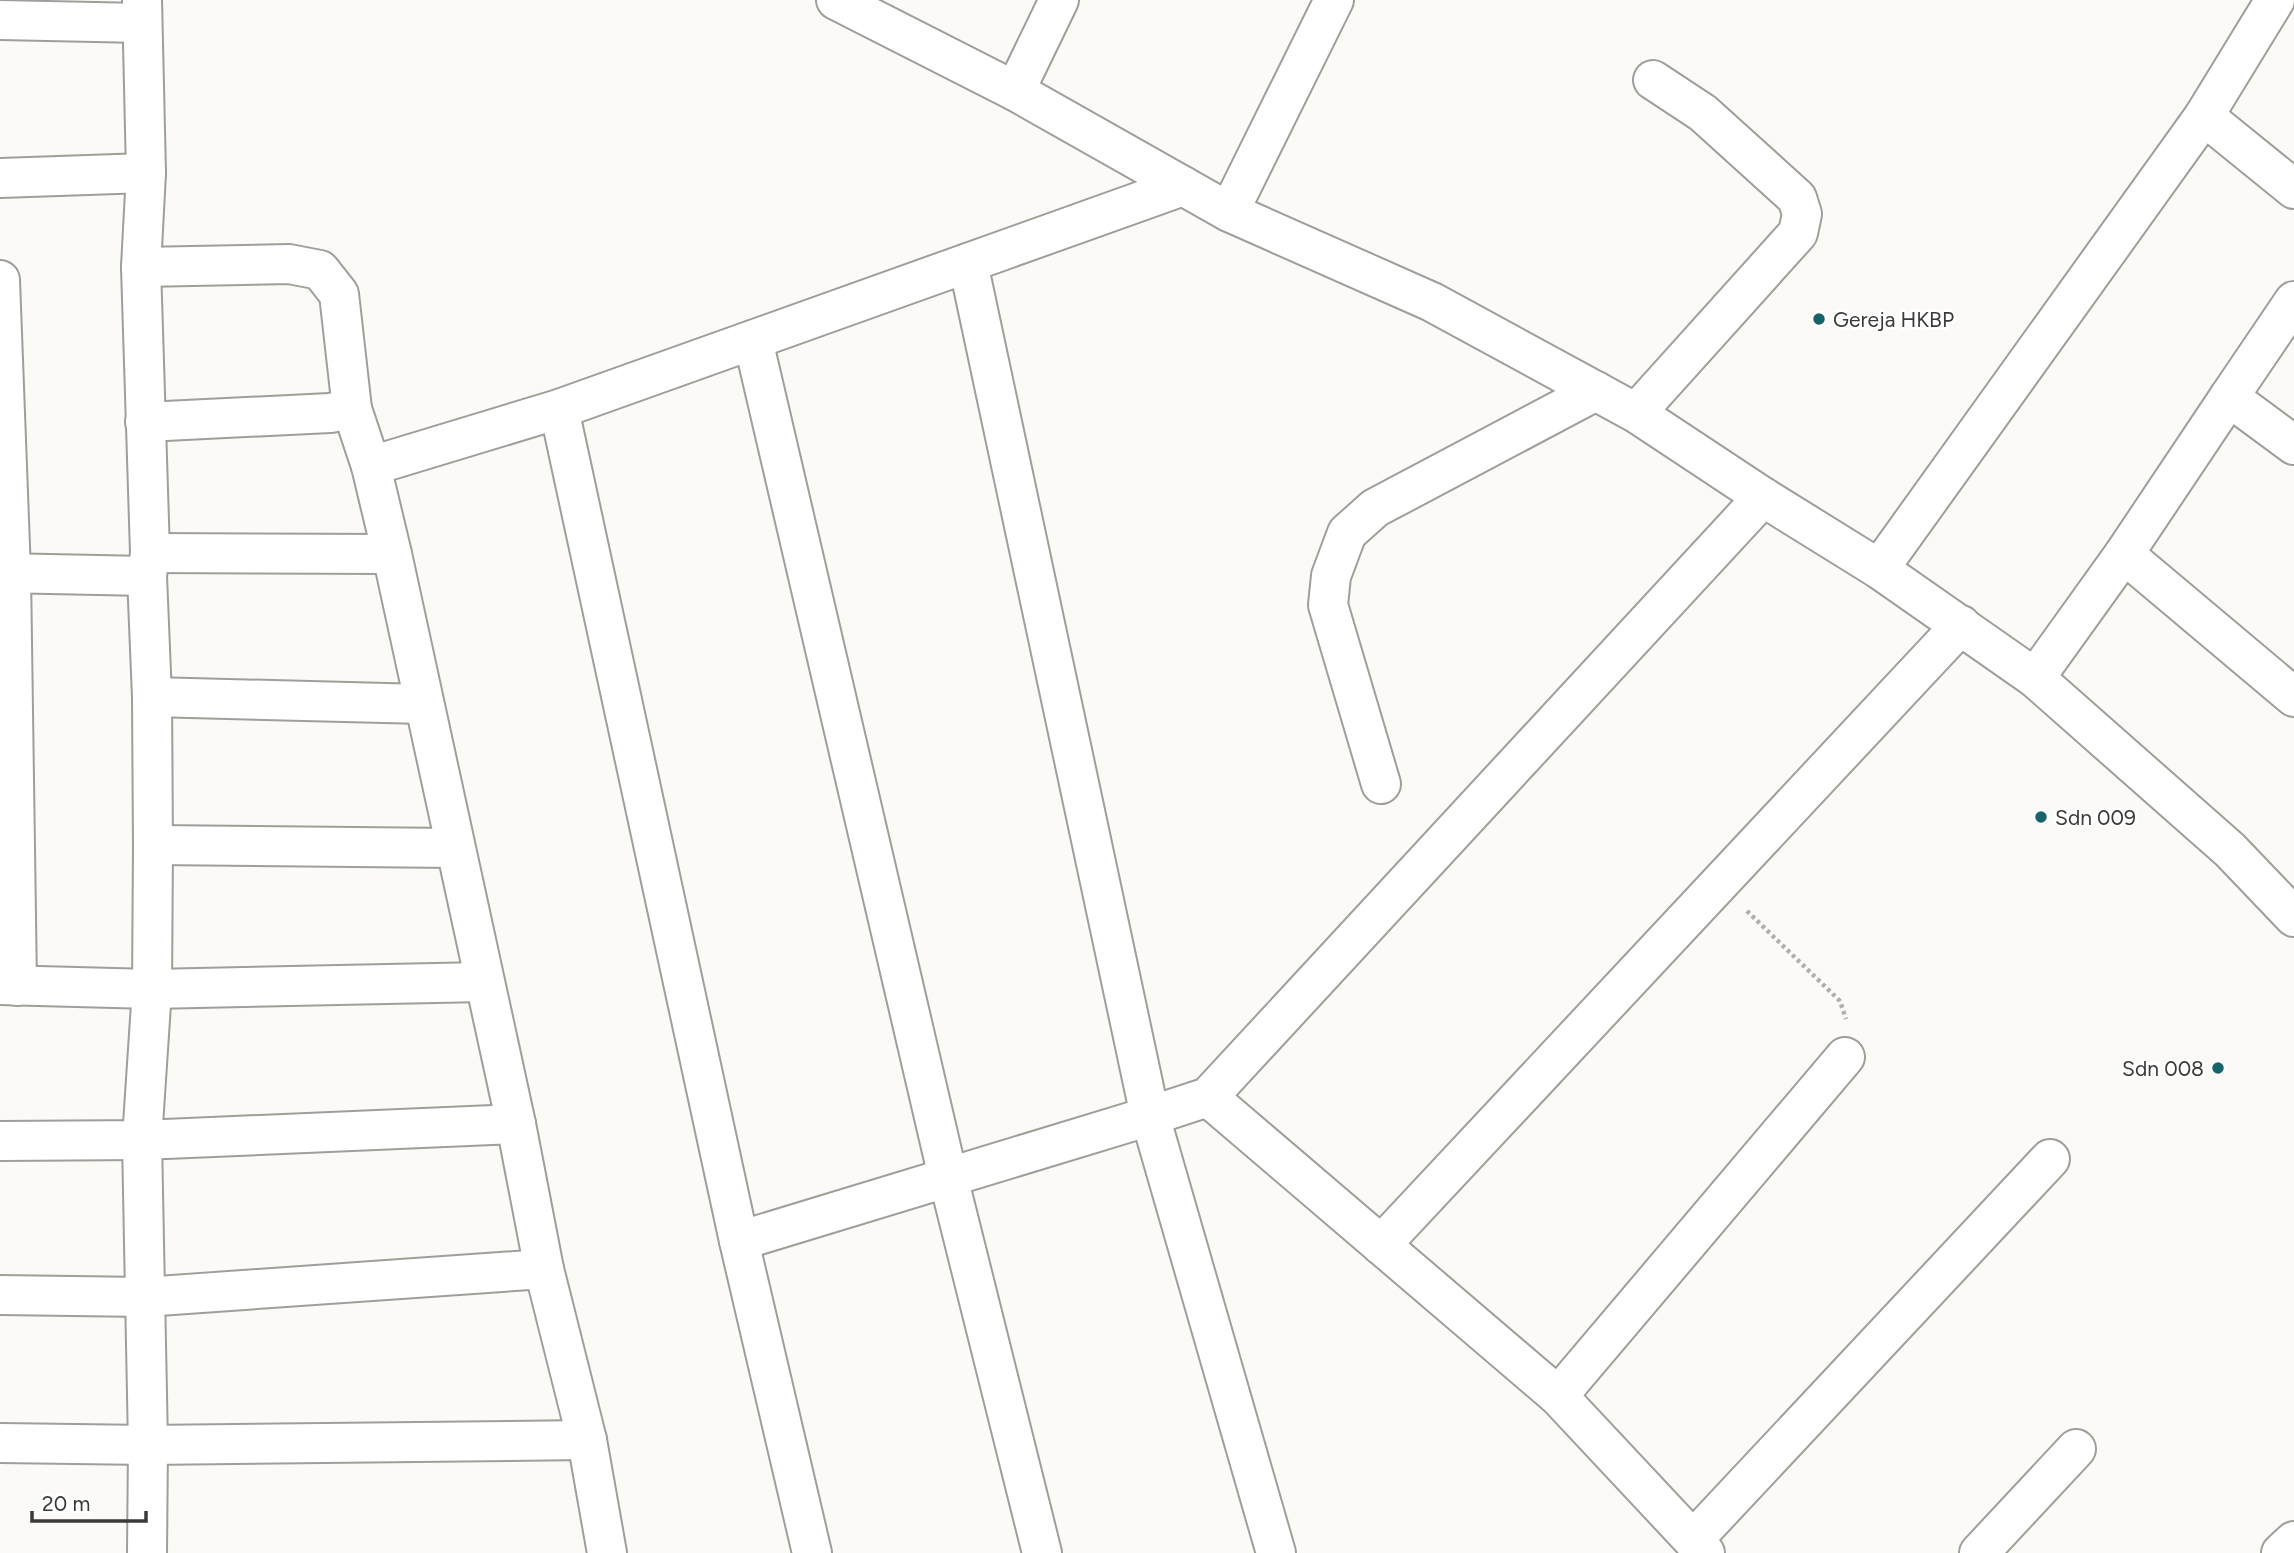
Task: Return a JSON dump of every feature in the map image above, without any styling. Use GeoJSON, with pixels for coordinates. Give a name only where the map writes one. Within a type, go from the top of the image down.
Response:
{"type":"FeatureCollection","features":[{"type":"Feature","properties":{"kind":"street"},"geometry":{"type":"LineString","coordinates":[[836,0],[1015,91],[1229,212],[1432,302],[1636,413],[1879,569],[2035,678],[2230,850],[2294,917]]}},
{"type":"Feature","properties":{"kind":"street"},"geometry":{"type":"LineString","coordinates":[[1015,91],[1059,0]]}},
{"type":"Feature","properties":{"kind":"street"},"geometry":{"type":"LineString","coordinates":[[1229,212],[1334,0]]}},
{"type":"Feature","properties":{"kind":"street"},"geometry":{"type":"LineString","coordinates":[[1879,569],[2204,116],[2275,0]]}},
{"type":"Feature","properties":{"kind":"street"},"geometry":{"type":"LineString","coordinates":[[0,20],[142,11],[146,173],[141,267],[153,845],[152,989],[142,1140],[148,1445],[147,1553]]}},
{"type":"Feature","properties":{"kind":"street"},"geometry":{"type":"LineString","coordinates":[[1636,413],[1798,233],[1802,214],[1797,198],[1703,113],[1653,80]]}},
{"type":"Feature","properties":{"kind":"street"},"geometry":{"type":"LineString","coordinates":[[2204,116],[2294,189]]}},
{"type":"Feature","properties":{"kind":"street"},"geometry":{"type":"LineString","coordinates":[[0,178],[146,173]]}},
{"type":"Feature","properties":{"kind":"street"},"geometry":{"type":"LineString","coordinates":[[370,466],[559,408],[1183,186]]}},
{"type":"Feature","properties":{"kind":"street"},"geometry":{"type":"LineString","coordinates":[[968,263],[1150,1116],[1276,1553]]}},
{"type":"Feature","properties":{"kind":"street"},"geometry":{"type":"LineString","coordinates":[[141,267],[289,264],[320,270],[339,294],[352,409],[370,466],[392,554],[516,1124],[544,1269],[587,1440],[607,1553]]}},
{"type":"Feature","properties":{"kind":"street"},"geometry":{"type":"LineString","coordinates":[[0,280],[6,573],[9,986],[152,989],[484,982]]}},
{"type":"Feature","properties":{"kind":"street"},"geometry":{"type":"LineString","coordinates":[[2035,678],[2124,554],[2294,301]]}},
{"type":"Feature","properties":{"kind":"street"},"geometry":{"type":"LineString","coordinates":[[753,340],[948,1177],[1042,1553]]}},
{"type":"Feature","properties":{"kind":"street"},"geometry":{"type":"LineString","coordinates":[[1381,784],[1328,605],[1331,576],[1348,533],[1375,508],[1596,391]]}},
{"type":"Feature","properties":{"kind":"street"},"geometry":{"type":"LineString","coordinates":[[2229,397],[2294,445]]}},
{"type":"Feature","properties":{"kind":"street"},"geometry":{"type":"LineString","coordinates":[[559,408],[739,1241],[813,1553]]}},
{"type":"Feature","properties":{"kind":"street"},"geometry":{"type":"LineString","coordinates":[[145,422],[330,413],[352,409]]}},
{"type":"Feature","properties":{"kind":"street"},"geometry":{"type":"LineString","coordinates":[[739,1241],[1208,1097],[1763,497]]}},
{"type":"Feature","properties":{"kind":"street"},"geometry":{"type":"LineString","coordinates":[[6,573],[392,554]]}},
{"type":"Feature","properties":{"kind":"street"},"geometry":{"type":"LineString","coordinates":[[2124,554],[2294,697]]}},
{"type":"Feature","properties":{"kind":"street"},"geometry":{"type":"LineString","coordinates":[[1381,1245],[1961,625]]}},
{"type":"Feature","properties":{"kind":"street"},"geometry":{"type":"LineString","coordinates":[[152,697],[424,704]]}},
{"type":"Feature","properties":{"kind":"street"},"geometry":{"type":"LineString","coordinates":[[153,845],[455,848]]}},
{"type":"Feature","properties":{"kind":"street"},"geometry":{"type":"LineString","coordinates":[[1558,1396],[1845,1058]]}},
{"type":"Feature","properties":{"kind":"street"},"geometry":{"type":"LineString","coordinates":[[1208,1097],[1558,1396],[1699,1546],[2050,1159]]}},
{"type":"Feature","properties":{"kind":"street"},"geometry":{"type":"LineString","coordinates":[[0,1141],[142,1140],[516,1124]]}},
{"type":"Feature","properties":{"kind":"street"},"geometry":{"type":"LineString","coordinates":[[0,1295],[144,1297],[544,1269]]}},
{"type":"Feature","properties":{"kind":"street"},"geometry":{"type":"LineString","coordinates":[[0,1443],[148,1445],[587,1440]]}},
{"type":"Feature","properties":{"kind":"street"},"geometry":{"type":"LineString","coordinates":[[1979,1553],[2076,1449]]}},
{"type":"Feature","properties":{"kind":"street"},"geometry":{"type":"LineString","coordinates":[[2281,1553],[2294,1541]]}},
{"type":"Feature","properties":{"kind":"path"},"geometry":{"type":"LineString","coordinates":[[1719,883],[1840,1001],[1850,1038],[1845,1058]]}},
{"type":"Feature","properties":{"kind":"place","name":"Gereja HKBP"},"geometry":{"type":"Point","coordinates":[1819,319]}},
{"type":"Feature","properties":{"kind":"place","name":"Sdn 009"},"geometry":{"type":"Point","coordinates":[2041,817]}},
{"type":"Feature","properties":{"kind":"place","name":"Sdn 008"},"geometry":{"type":"Point","coordinates":[2218,1068]}}]}
